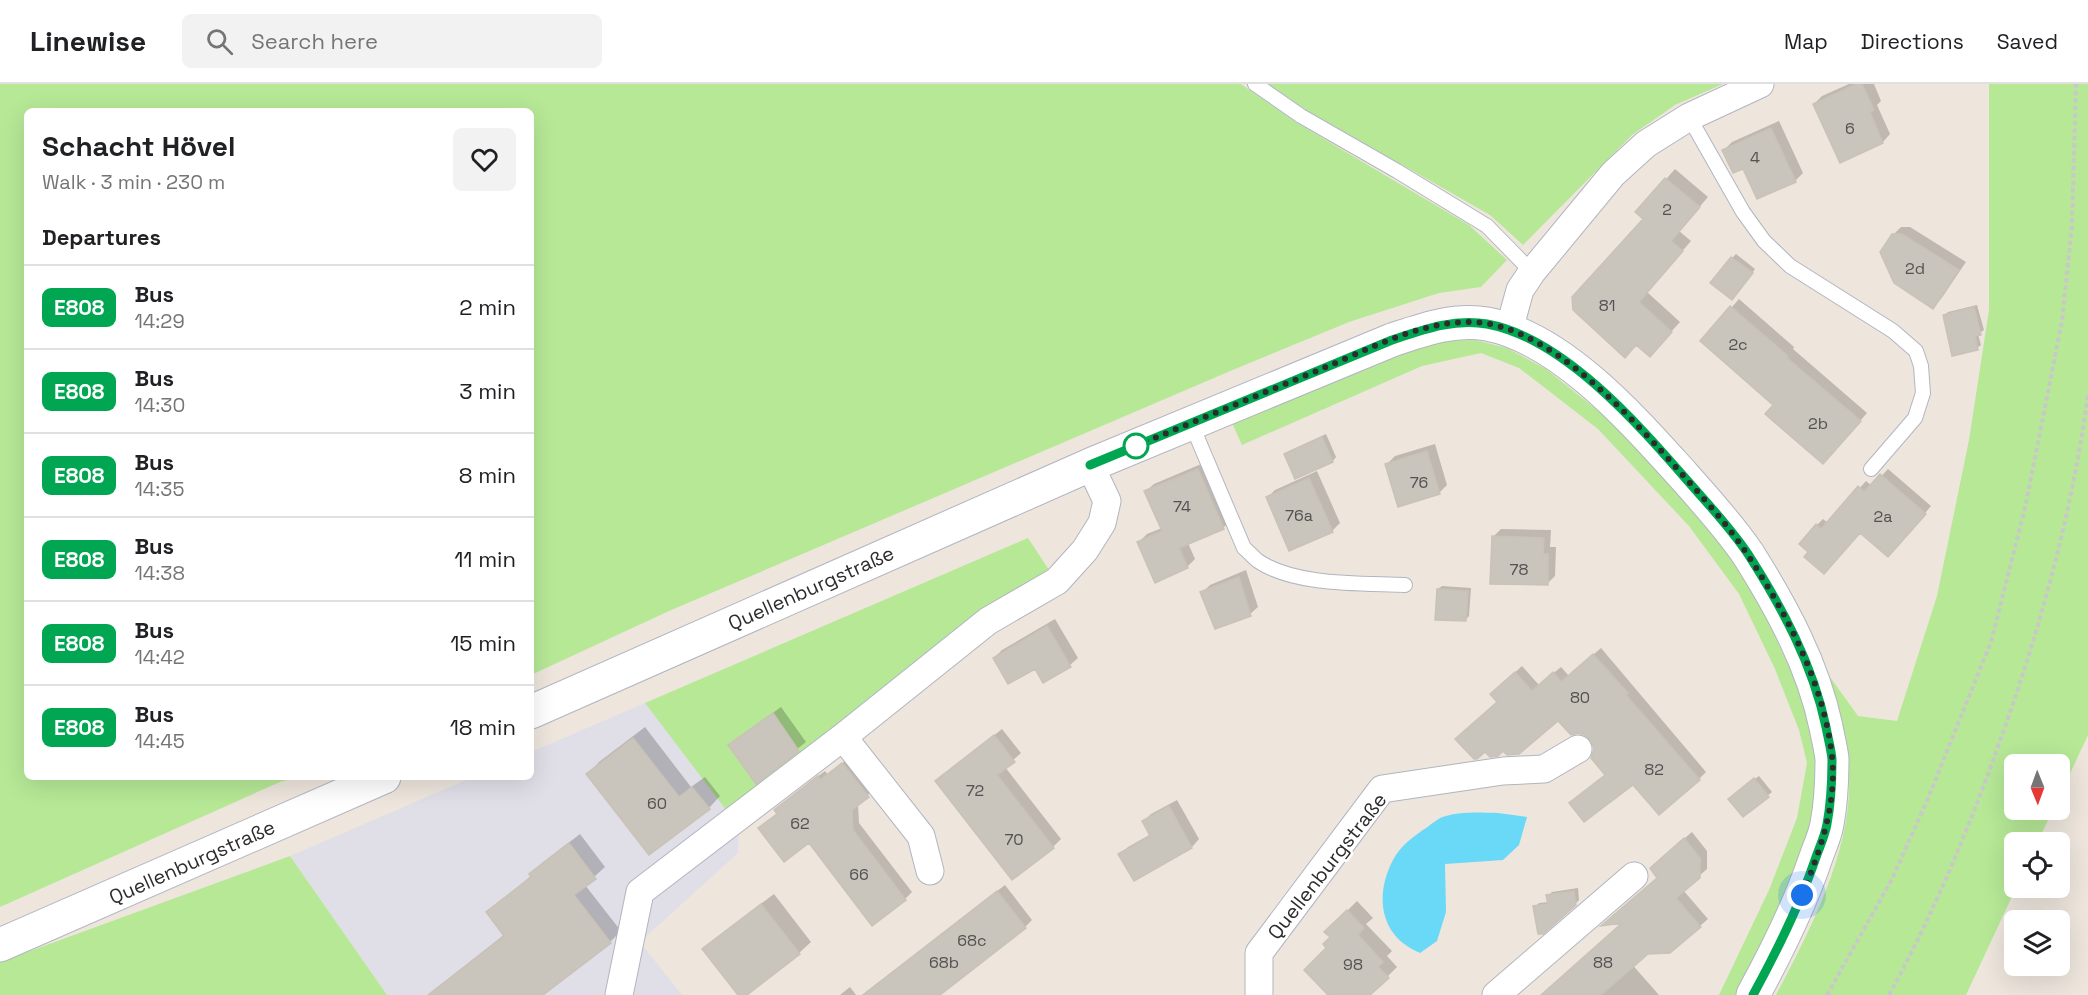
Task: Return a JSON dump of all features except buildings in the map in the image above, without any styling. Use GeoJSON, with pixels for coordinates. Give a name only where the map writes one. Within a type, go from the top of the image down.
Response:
{"type":"FeatureCollection","features":[{"type":"Feature","properties":{"kind":"street"},"geometry":{"type":"LineString","coordinates":[[1509,330],[1520,290],[1532,272],[1613,174],[1646,144],[1689,117],[1760,84]]}},
{"type":"Feature","properties":{"kind":"street","name":"Quellenburgstraße"},"geometry":{"type":"LineString","coordinates":[[534,711],[1090,465],[1392,340],[1437,326],[1471,322],[1487,324],[1509,330],[1545,347],[1601,390],[1652,440],[1713,509],[1746,552],[1774,598],[1811,673],[1832,757],[1827,826],[1795,912],[1753,995]]}},
{"type":"Feature","properties":{"kind":"street"},"geometry":{"type":"LineString","coordinates":[[619,995],[640,892],[843,737],[988,621],[1058,581],[1084,550],[1101,523],[1107,501],[1090,465]]}},
{"type":"Feature","properties":{"kind":"street"},"geometry":{"type":"LineString","coordinates":[[843,737],[921,836],[930,871]]}},
{"type":"Feature","properties":{"kind":"street","name":"Quellenburgstraße"},"geometry":{"type":"LineString","coordinates":[[1259,995],[1259,953],[1382,789],[1503,771],[1544,769],[1578,749]]}},
{"type":"Feature","properties":{"kind":"street","name":"Quellenburgstraße"},"geometry":{"type":"LineString","coordinates":[[0,945],[377,780]]}},
{"type":"Feature","properties":{"kind":"street"},"geometry":{"type":"LineString","coordinates":[[1496,995],[1634,876]]}},
{"type":"Feature","properties":{"kind":"lane"},"geometry":{"type":"LineString","coordinates":[[1255,84],[1301,116],[1487,226],[1532,272]]}},
{"type":"Feature","properties":{"kind":"lane"},"geometry":{"type":"LineString","coordinates":[[1689,117],[1743,212],[1764,241],[1790,266],[1893,331],[1916,351],[1921,366],[1923,393],[1915,418],[1871,469]]}},
{"type":"Feature","properties":{"kind":"lane"},"geometry":{"type":"LineString","coordinates":[[1191,423],[1244,548],[1258,560],[1286,574],[1297,576],[1340,583],[1405,585]]}},
{"type":"Feature","properties":{"kind":"path"},"geometry":{"type":"LineString","coordinates":[[1827,995],[1892,879],[1926,803],[1991,642],[2025,508],[2062,321],[2072,225],[2076,84]]}},
{"type":"Feature","properties":{"kind":"path"},"geometry":{"type":"LineString","coordinates":[[1889,995],[1920,938],[1979,801],[2030,657],[2059,550],[2088,395]]}},
{"type":"Feature","properties":{"kind":"shaded area"},"geometry":{"type":"Polygon","coordinates":[[[645,703],[739,825],[738,853],[640,942],[682,995],[387,995],[290,856],[466,780],[534,780],[534,751],[645,703]]]}},
{"type":"Feature","properties":{"kind":"green space"},"geometry":{"type":"Polygon","coordinates":[[[0,84],[1241,84],[1297,123],[1469,225],[1507,260],[1481,287],[1439,293],[1349,322],[669,611],[534,674],[534,108],[24,108],[24,780],[288,780],[0,907],[0,84]]]}},
{"type":"Feature","properties":{"kind":"green space"},"geometry":{"type":"Polygon","coordinates":[[[1268,84],[1723,84],[1675,105],[1632,135],[1523,245],[1490,215],[1308,111],[1268,84]]]}},
{"type":"Feature","properties":{"kind":"green space"},"geometry":{"type":"Polygon","coordinates":[[[1989,84],[2088,84],[2088,735],[2070,774],[2070,754],[2004,754],[2004,820],[2048,820],[2042,832],[2004,832],[2004,898],[2011,898],[1966,995],[1776,995],[1815,917],[1844,833],[1848,804],[1847,751],[1830,677],[1858,716],[1897,721],[1937,596],[1969,440],[1989,310],[1989,84]]]}},
{"type":"Feature","properties":{"kind":"green space"},"geometry":{"type":"Polygon","coordinates":[[[1475,340],[1507,348],[1546,369],[1602,414],[1667,480],[1725,549],[1760,604],[1804,699],[1814,739],[1816,788],[1812,820],[1788,889],[1736,995],[1719,995],[1769,890],[1797,818],[1807,763],[1799,730],[1775,669],[1739,594],[1689,526],[1598,429],[1519,368],[1481,353],[1422,366],[1242,445],[1232,423],[1404,353],[1444,341],[1475,340]]]}},
{"type":"Feature","properties":{"kind":"green space"},"geometry":{"type":"Polygon","coordinates":[[[1028,538],[1051,573],[727,811],[645,703],[1028,538]]]}},
{"type":"Feature","properties":{"kind":"green space"},"geometry":{"type":"Polygon","coordinates":[[[290,856],[387,995],[0,995],[0,962],[290,856]]]}},
{"type":"Feature","properties":{"kind":"water"},"geometry":{"type":"Polygon","coordinates":[[[1465,813],[1498,813],[1527,817],[1519,845],[1503,860],[1445,864],[1446,912],[1437,941],[1420,953],[1407,946],[1396,937],[1384,914],[1384,887],[1396,855],[1412,838],[1443,817],[1465,813]]]}},
{"type":"Feature","properties":{"kind":"bus line","name":"E808"},"geometry":{"type":"LineString","coordinates":[[1090,465],[1392,340],[1437,326],[1471,322],[1509,330],[1545,347],[1572,366],[1601,390],[1652,440],[1713,509],[1746,552],[1795,638],[1811,673],[1822,710],[1832,757],[1827,826],[1795,912],[1753,995]]}},
{"type":"Feature","properties":{"kind":"route"},"geometry":{"type":"LineString","coordinates":[[1136,446],[1131,448],[1392,340],[1437,326],[1471,322],[1487,324],[1509,330],[1545,347],[1601,390],[1652,440],[1713,509],[1746,552],[1795,638],[1811,673],[1832,757],[1827,826],[1802,895]]}}]}
